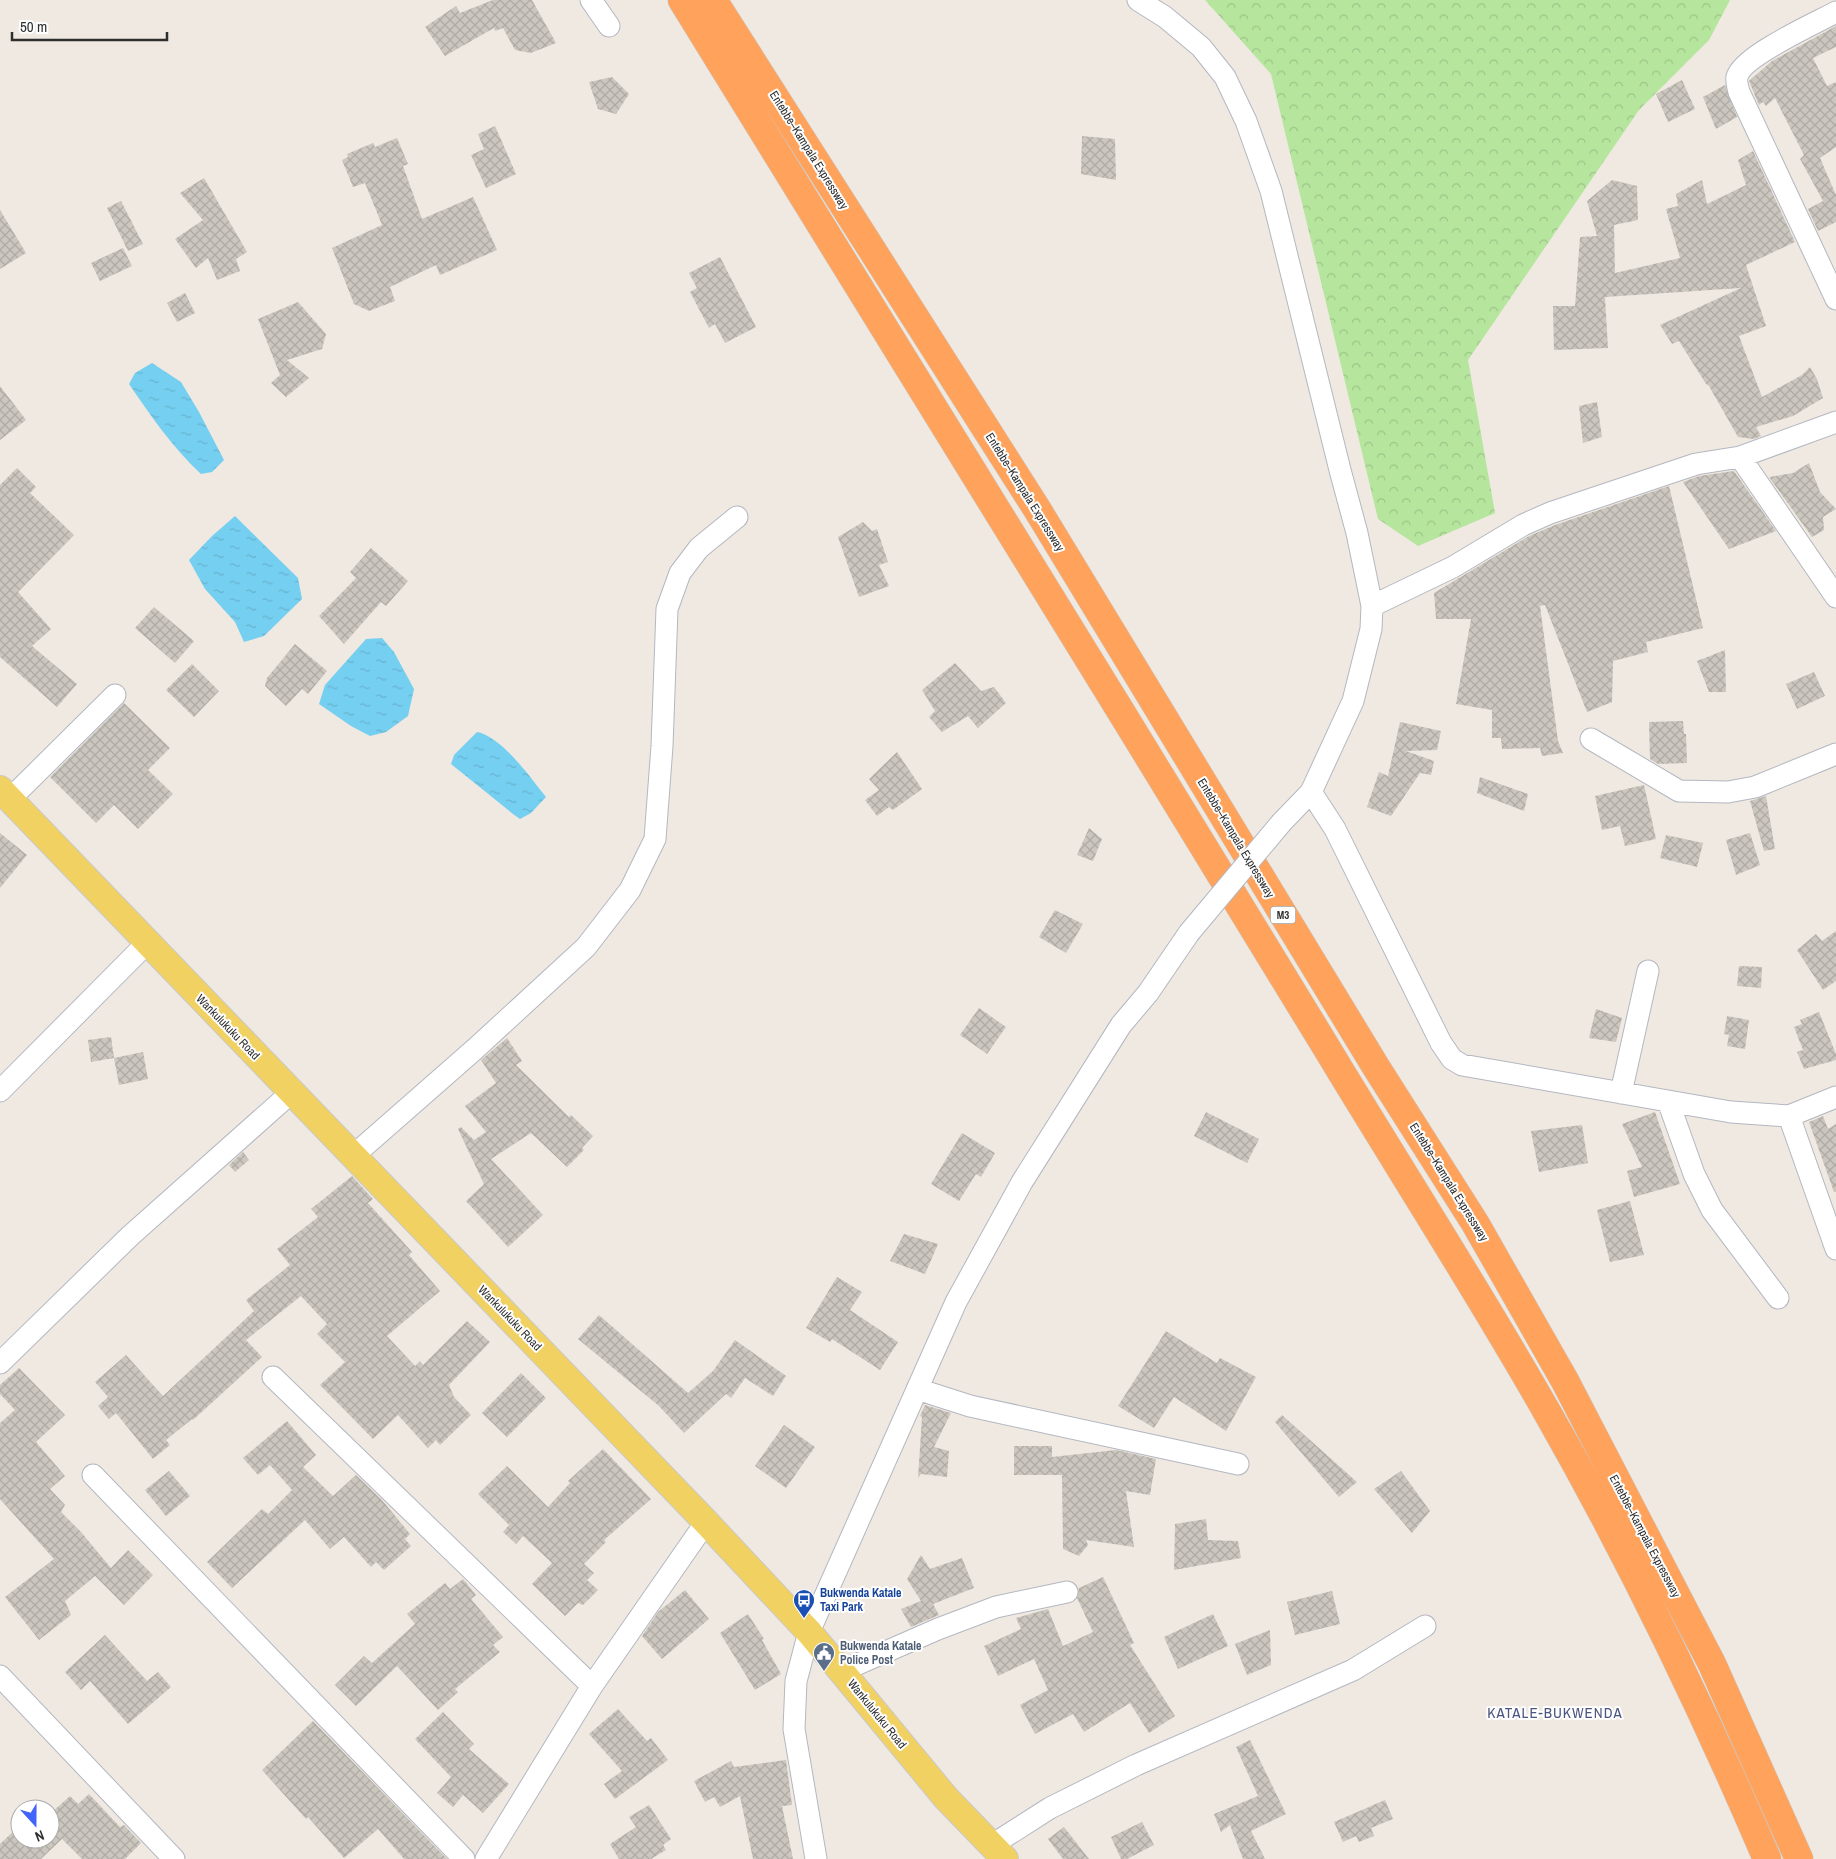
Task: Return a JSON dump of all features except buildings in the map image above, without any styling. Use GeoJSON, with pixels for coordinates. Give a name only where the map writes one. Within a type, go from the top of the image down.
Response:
{"type":"FeatureCollection","features":[{"type":"Feature","properties":{"kind":"highway","name":"M3"},"geometry":{"type":"LineString","coordinates":[[682,0],[852,279],[1177,800],[1547,1412],[1623,1554],[1674,1655],[1767,1859]]}},
{"type":"Feature","properties":{"kind":"highway","name":"Entebbe–Kampala Expressway"},"geometry":{"type":"LineString","coordinates":[[713,0],[1038,509],[1360,1041],[1475,1223],[1565,1381],[1712,1664],[1799,1859]]}},
{"type":"Feature","properties":{"kind":"main road","name":"Wankulukuku Road"},"geometry":{"type":"LineString","coordinates":[[5,794],[706,1522],[809,1632],[946,1798],[999,1852]]}},
{"type":"Feature","properties":{"kind":"street"},"geometry":{"type":"LineString","coordinates":[[591,0],[608,26]]}},
{"type":"Feature","properties":{"kind":"street"},"geometry":{"type":"LineString","coordinates":[[816,1859],[794,1729],[796,1682],[809,1632],[956,1302],[1022,1182],[1122,1025],[1148,993],[1189,933],[1282,822],[1312,792],[1353,701],[1370,630],[1372,606],[1357,533],[1271,191],[1246,121],[1225,77],[1201,47],[1165,17],[1138,0]]}},
{"type":"Feature","properties":{"kind":"street"},"geometry":{"type":"LineString","coordinates":[[1836,12],[1758,53],[1743,66],[1737,77],[1739,92],[1836,299]]}},
{"type":"Feature","properties":{"kind":"street"},"geometry":{"type":"LineString","coordinates":[[1372,606],[1453,567],[1550,513],[1696,464],[1740,457],[1836,422]]}},
{"type":"Feature","properties":{"kind":"street"},"geometry":{"type":"LineString","coordinates":[[1740,457],[1836,597]]}},
{"type":"Feature","properties":{"kind":"street"},"geometry":{"type":"LineString","coordinates":[[353,1156],[475,1049],[586,947],[630,890],[655,839],[662,746],[667,609],[680,573],[699,548],[737,518]]}},
{"type":"Feature","properties":{"kind":"street"},"geometry":{"type":"LineString","coordinates":[[5,794],[115,695]]}},
{"type":"Feature","properties":{"kind":"street"},"geometry":{"type":"LineString","coordinates":[[1591,738],[1679,791],[1728,792],[1755,787],[1836,754]]}},
{"type":"Feature","properties":{"kind":"street"},"geometry":{"type":"LineString","coordinates":[[1312,792],[1335,829],[1441,1042],[1452,1059],[1462,1065],[1731,1112],[1789,1116],[1836,1097]]}},
{"type":"Feature","properties":{"kind":"street"},"geometry":{"type":"LineString","coordinates":[[0,1091],[148,942]]}},
{"type":"Feature","properties":{"kind":"street"},"geometry":{"type":"LineString","coordinates":[[1621,1093],[1648,971]]}},
{"type":"Feature","properties":{"kind":"street"},"geometry":{"type":"LineString","coordinates":[[0,1363],[130,1236],[292,1092]]}},
{"type":"Feature","properties":{"kind":"street"},"geometry":{"type":"LineString","coordinates":[[1668,1101],[1694,1174],[1712,1210],[1778,1298]]}},
{"type":"Feature","properties":{"kind":"street"},"geometry":{"type":"LineString","coordinates":[[1789,1116],[1836,1249]]}},
{"type":"Feature","properties":{"kind":"street"},"geometry":{"type":"LineString","coordinates":[[273,1376],[592,1686]]}},
{"type":"Feature","properties":{"kind":"street"},"geometry":{"type":"LineString","coordinates":[[918,1389],[970,1406],[1238,1464]]}},
{"type":"Feature","properties":{"kind":"street"},"geometry":{"type":"LineString","coordinates":[[93,1475],[464,1859]]}},
{"type":"Feature","properties":{"kind":"street"},"geometry":{"type":"LineString","coordinates":[[486,1859],[592,1686],[706,1522]]}},
{"type":"Feature","properties":{"kind":"street"},"geometry":{"type":"LineString","coordinates":[[842,1672],[938,1629],[996,1607],[1067,1592]]}},
{"type":"Feature","properties":{"kind":"street"},"geometry":{"type":"LineString","coordinates":[[999,1852],[1059,1803],[1136,1765],[1353,1670],[1425,1626]]}},
{"type":"Feature","properties":{"kind":"street"},"geometry":{"type":"LineString","coordinates":[[0,1676],[174,1859]]}},
{"type":"Feature","properties":{"kind":"green space"},"geometry":{"type":"Polygon","coordinates":[[[1205,0],[1730,0],[1709,40],[1639,110],[1468,360],[1495,513],[1418,546],[1378,519],[1271,74],[1205,0]]]}},
{"type":"Feature","properties":{"kind":"water"},"geometry":{"type":"Polygon","coordinates":[[[152,363],[181,382],[199,412],[224,460],[212,472],[201,474],[190,464],[162,431],[129,384],[135,373],[152,363]]]}},
{"type":"Feature","properties":{"kind":"water"},"geometry":{"type":"Polygon","coordinates":[[[235,516],[298,578],[302,599],[264,636],[244,642],[235,622],[205,589],[189,560],[235,516]]]}},
{"type":"Feature","properties":{"kind":"water"},"geometry":{"type":"Polygon","coordinates":[[[382,638],[394,652],[414,689],[408,716],[386,732],[370,736],[351,726],[319,704],[325,685],[366,639],[382,638]]]}},
{"type":"Feature","properties":{"kind":"water"},"geometry":{"type":"Polygon","coordinates":[[[477,732],[486,735],[506,749],[546,797],[531,813],[520,819],[451,764],[454,755],[477,732]]]}},
{"type":"Feature","properties":{"kind":"place","name":"Bukwenda Katale Taxi Park"},"geometry":{"type":"Point","coordinates":[804,1619]}},
{"type":"Feature","properties":{"kind":"place","name":"Bukwenda Katale Police Post"},"geometry":{"type":"Point","coordinates":[824,1672]}},
{"type":"Feature","properties":{"kind":"district","name":"KATALE-BUKWENDA"},"geometry":{"type":"Point","coordinates":[1555,1713]}}]}
